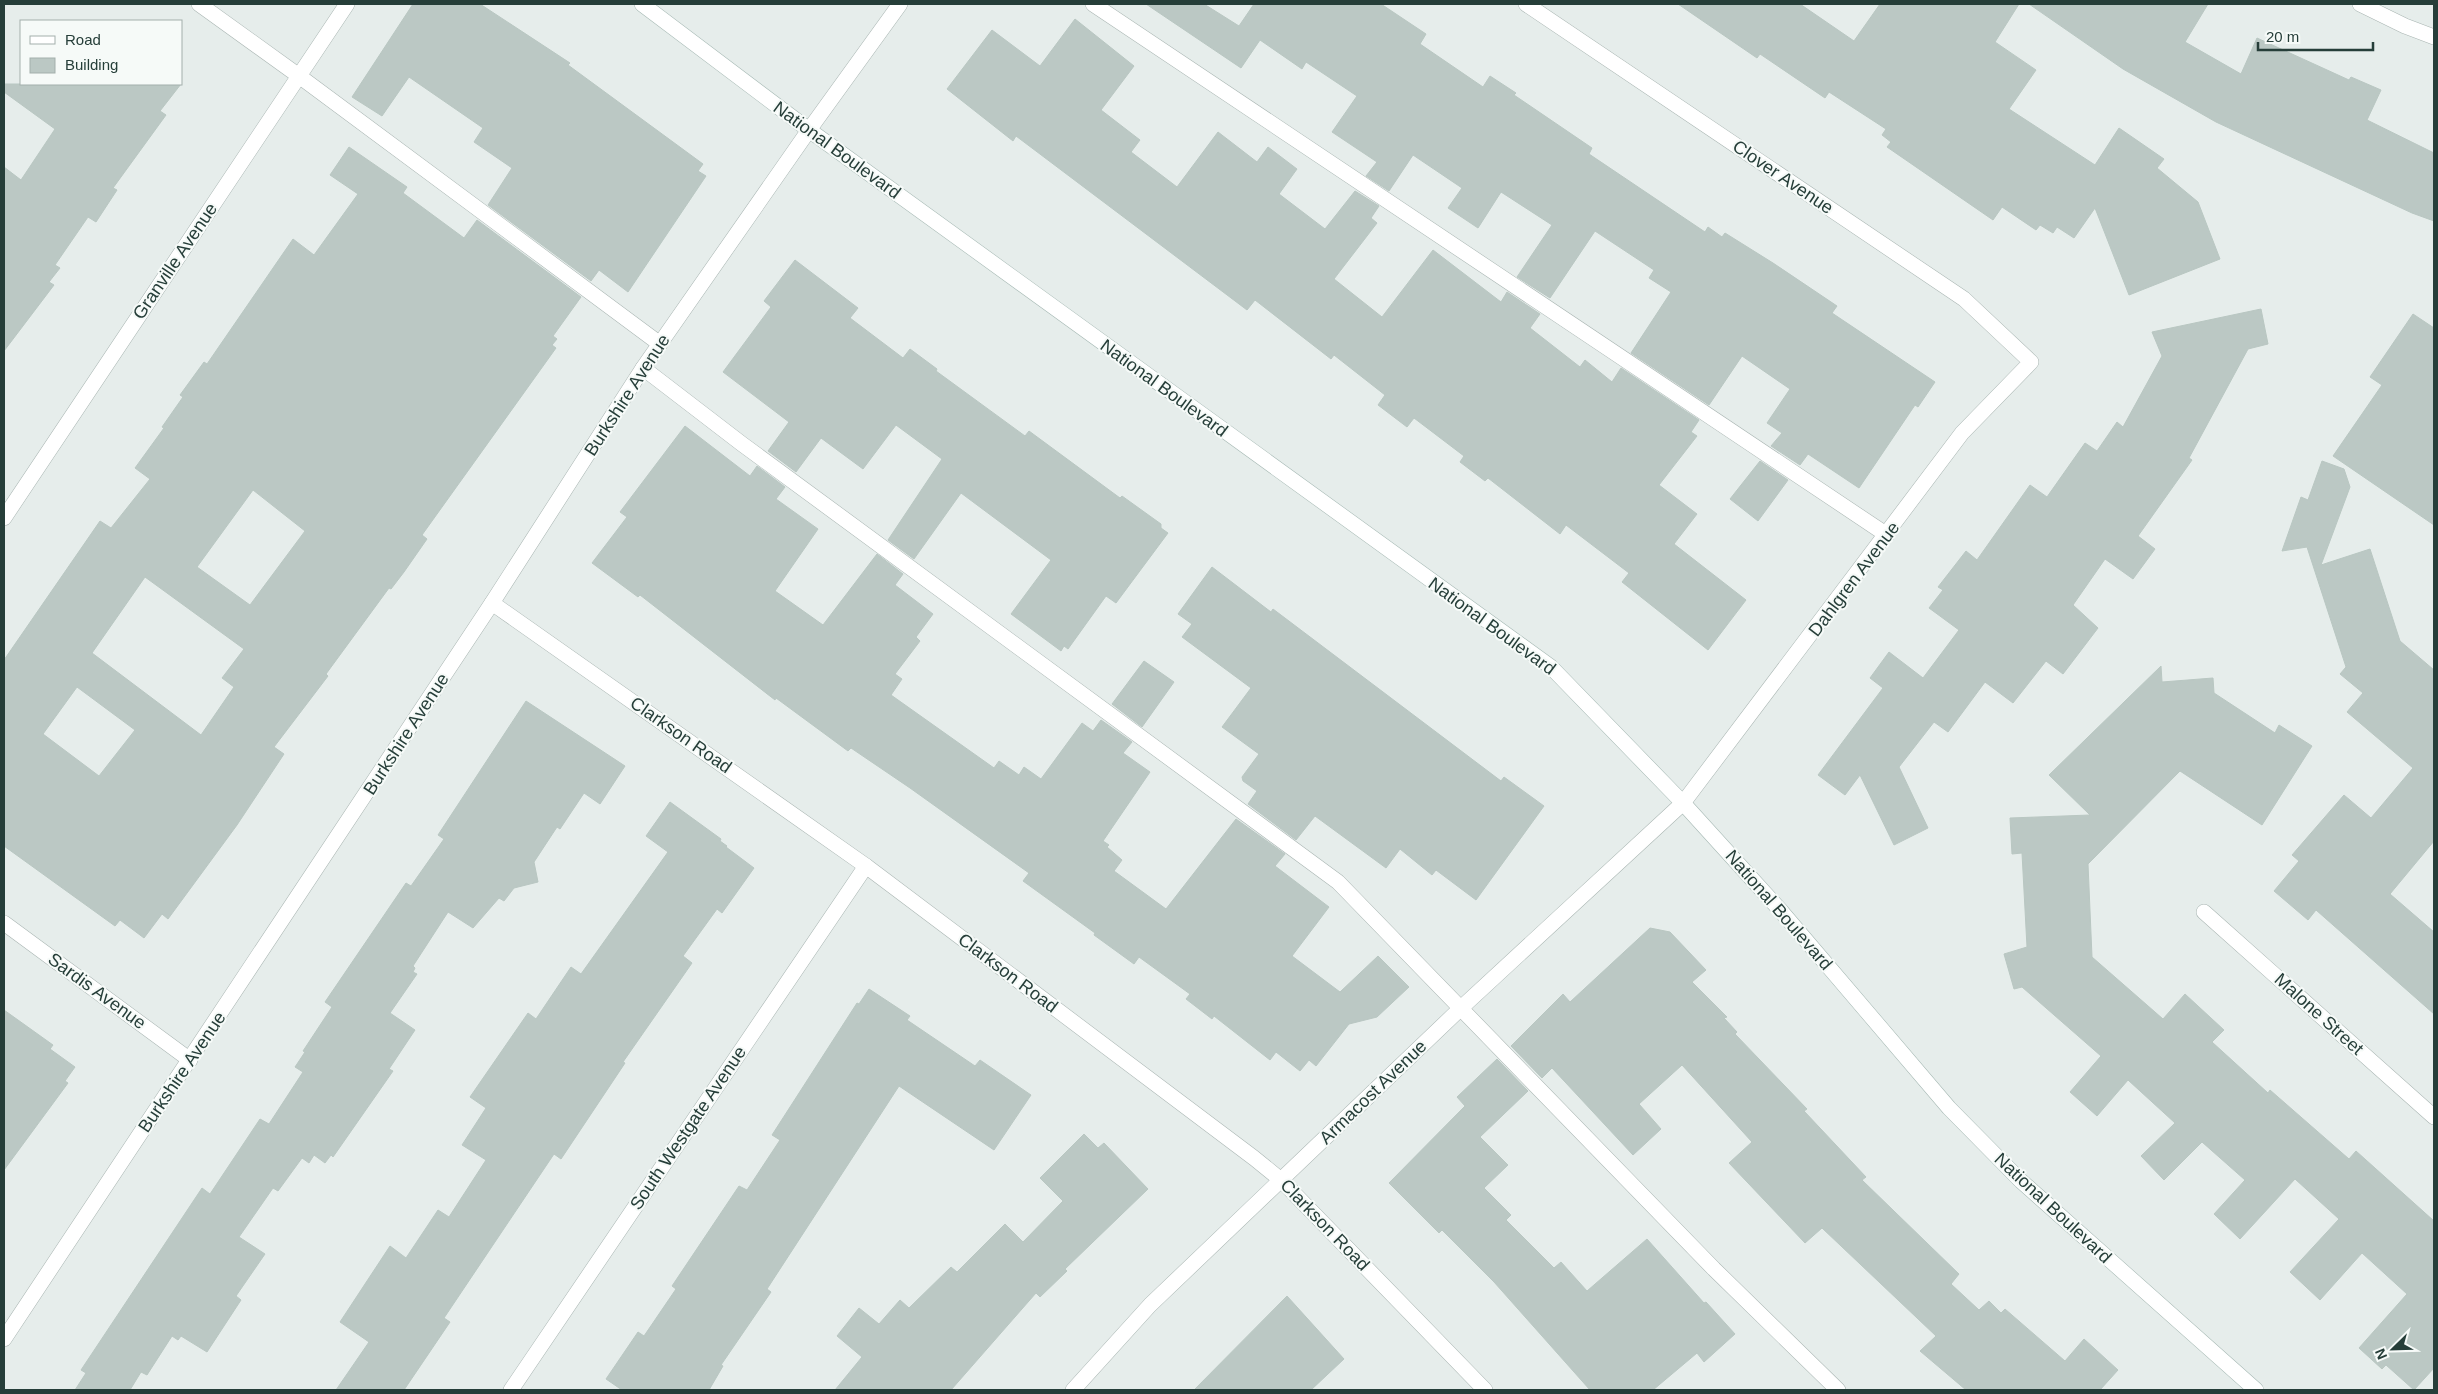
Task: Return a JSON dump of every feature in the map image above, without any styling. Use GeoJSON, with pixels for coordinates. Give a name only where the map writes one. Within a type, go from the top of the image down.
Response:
{"type":"FeatureCollection","features":[{"type":"Feature","properties":{"kind":"street"},"geometry":{"type":"LineString","coordinates":[[199,4],[660,344]]}},
{"type":"Feature","properties":{"kind":"street","name":"Granville Avenue"},"geometry":{"type":"LineString","coordinates":[[4,518],[347,4]]}},
{"type":"Feature","properties":{"kind":"street","name":"National Boulevard"},"geometry":{"type":"LineString","coordinates":[[642,4],[809,130],[1551,667],[1683,803],[1781,911],[1968,1128],[2021,1181],[2256,1390]]}},
{"type":"Feature","properties":{"kind":"street","name":"Burkshire Avenue"},"geometry":{"type":"LineString","coordinates":[[4,1339],[492,603],[643,368],[809,130],[900,4]]}},
{"type":"Feature","properties":{"kind":"street"},"geometry":{"type":"LineString","coordinates":[[1093,4],[1887,535]]}},
{"type":"Feature","properties":{"kind":"street","name":"Clover Avenue"},"geometry":{"type":"LineString","coordinates":[[1526,4],[1964,299],[2031,362]]}},
{"type":"Feature","properties":{"kind":"street"},"geometry":{"type":"LineString","coordinates":[[2360,4],[2434,37]]}},
{"type":"Feature","properties":{"kind":"street","name":"Dahlgren Avenue"},"geometry":{"type":"LineString","coordinates":[[1683,803],[1887,535],[1962,433],[2031,362]]}},
{"type":"Feature","properties":{"kind":"street"},"geometry":{"type":"LineString","coordinates":[[643,368],[742,444],[1338,882],[1714,1268],[1838,1390]]}},
{"type":"Feature","properties":{"kind":"street","name":"Clarkson Road"},"geometry":{"type":"LineString","coordinates":[[492,603],[866,866],[1281,1180],[1485,1390]]}},
{"type":"Feature","properties":{"kind":"street","name":"Armacost Avenue"},"geometry":{"type":"LineString","coordinates":[[1073,1390],[1150,1305],[1461,1008],[1683,803]]}},
{"type":"Feature","properties":{"kind":"street","name":"South Westgate Avenue"},"geometry":{"type":"LineString","coordinates":[[511,1390],[866,866]]}},
{"type":"Feature","properties":{"kind":"street","name":"Malone Street"},"geometry":{"type":"LineString","coordinates":[[2204,912],[2434,1117]]}},
{"type":"Feature","properties":{"kind":"street","name":"Sardis Avenue"},"geometry":{"type":"LineString","coordinates":[[4,923],[190,1060]]}},
{"type":"Feature","properties":{"kind":"building"},"geometry":{"type":"Polygon","coordinates":[[[413,4],[480,4],[570,63],[568,65],[703,164],[698,171],[706,176],[628,292],[599,270],[591,281],[488,205],[512,168],[474,142],[483,128],[409,77],[382,116],[352,97],[413,4]]]}},
{"type":"Feature","properties":{"kind":"building"},"geometry":{"type":"Polygon","coordinates":[[[1146,4],[1204,4],[1239,26],[1254,4],[1381,4],[1426,34],[1420,44],[1483,87],[1490,76],[1516,93],[1514,95],[1592,148],[1589,154],[1705,232],[1708,227],[1722,237],[1725,233],[1773,263],[1837,306],[1832,313],[1935,382],[1918,407],[1915,405],[1859,488],[1808,454],[1800,465],[1771,446],[1782,433],[1767,423],[1790,389],[1742,356],[1709,405],[1631,353],[1671,292],[1649,278],[1654,270],[1595,231],[1550,298],[1517,277],[1552,225],[1501,192],[1478,228],[1448,208],[1462,188],[1413,155],[1389,191],[1366,176],[1377,162],[1332,132],[1357,96],[1306,62],[1302,69],[1260,40],[1241,68],[1146,4]]]}},
{"type":"Feature","properties":{"kind":"building"},"geometry":{"type":"Polygon","coordinates":[[[1678,4],[1800,4],[1854,41],[1880,4],[2019,4],[1995,42],[2036,70],[2009,109],[2095,165],[2119,128],[2164,159],[2157,168],[2198,202],[2220,259],[2129,295],[2095,208],[2074,238],[2057,227],[2053,233],[2040,225],[2036,230],[2002,207],[1993,220],[1887,147],[1891,142],[1882,135],[1886,129],[1829,92],[1825,98],[1760,54],[1757,58],[1678,4]]]}},
{"type":"Feature","properties":{"kind":"building"},"geometry":{"type":"Polygon","coordinates":[[[2029,4],[2208,4],[2185,42],[2241,74],[2257,38],[2349,80],[2351,77],[2381,90],[2367,120],[2434,153],[2434,221],[2412,213],[2216,122],[2123,69],[2029,4]]]}},
{"type":"Feature","properties":{"kind":"building"},"geometry":{"type":"Polygon","coordinates":[[[1075,19],[1134,66],[1101,110],[1140,140],[1131,152],[1177,187],[1218,132],[1257,162],[1268,147],[1297,169],[1279,194],[1325,229],[1355,191],[1379,206],[1371,218],[1377,223],[1334,279],[1382,317],[1433,250],[1501,302],[1507,292],[1540,314],[1530,328],[1580,367],[1585,360],[1612,382],[1621,368],[1699,420],[1691,432],[1697,436],[1659,485],[1697,514],[1674,544],[1746,600],[1708,650],[1622,582],[1629,573],[1566,525],[1560,534],[1488,478],[1485,481],[1460,462],[1464,456],[1414,418],[1407,427],[1378,405],[1385,395],[1334,355],[1331,359],[1255,300],[1247,310],[1016,136],[1013,141],[947,89],[992,30],[1040,66],[1075,19]]]}},
{"type":"Feature","properties":{"kind":"building"},"geometry":{"type":"Polygon","coordinates":[[[4,84],[180,85],[160,111],[166,115],[113,188],[117,190],[96,222],[88,217],[55,265],[60,268],[49,282],[54,285],[4,351],[4,167],[21,180],[55,129],[4,92],[4,84]]]}},
{"type":"Feature","properties":{"kind":"building"},"geometry":{"type":"Polygon","coordinates":[[[349,147],[407,187],[403,193],[464,238],[477,220],[581,297],[553,336],[557,339],[552,345],[556,348],[422,535],[427,539],[391,589],[389,588],[326,674],[328,676],[274,747],[284,754],[237,825],[168,919],[162,914],[144,938],[120,920],[115,926],[4,846],[4,660],[100,521],[111,528],[150,479],[135,468],[164,428],[162,427],[183,397],[180,395],[204,362],[207,364],[293,239],[314,255],[358,194],[330,175],[349,147]],[[253,490],[197,567],[250,605],[305,531],[253,490]],[[145,577],[92,653],[201,735],[234,687],[222,678],[244,649],[145,577]],[[77,687],[43,734],[99,776],[135,730],[77,687]]]}},
{"type":"Feature","properties":{"kind":"building"},"geometry":{"type":"Polygon","coordinates":[[[795,260],[858,308],[850,318],[903,358],[910,349],[937,369],[936,371],[1025,436],[1029,431],[1120,498],[1122,496],[1161,524],[1161,528],[1168,533],[1116,603],[1106,596],[1068,649],[1064,646],[1061,651],[1011,614],[1051,560],[961,493],[914,559],[888,540],[942,459],[896,425],[863,469],[821,438],[796,472],[768,451],[789,422],[723,372],[771,307],[764,301],[795,260]]]}},
{"type":"Feature","properties":{"kind":"building"},"geometry":{"type":"Polygon","coordinates":[[[2261,309],[2268,344],[2248,349],[2189,458],[2192,460],[2138,536],[2155,549],[2133,579],[2105,559],[2073,605],[2098,628],[2063,674],[2046,661],[2013,703],[1985,682],[1948,732],[1934,722],[1899,767],[1928,828],[1894,845],[1860,775],[1845,795],[1818,775],[1883,688],[1870,678],[1889,652],[1923,678],[1959,630],[1929,608],[1943,590],[1938,587],[1966,551],[1977,560],[2030,485],[2047,497],[2085,443],[2097,451],[2117,422],[2123,427],[2162,356],[2152,332],[2261,309]]]}},
{"type":"Feature","properties":{"kind":"building"},"geometry":{"type":"Polygon","coordinates":[[[2413,314],[2434,328],[2434,525],[2333,456],[2382,385],[2370,377],[2413,314]]]}},
{"type":"Feature","properties":{"kind":"building"},"geometry":{"type":"Polygon","coordinates":[[[685,426],[750,476],[757,466],[785,487],[776,499],[818,529],[775,591],[823,625],[877,554],[903,574],[895,585],[933,614],[916,637],[920,641],[895,674],[902,679],[891,695],[994,768],[999,761],[1019,775],[1024,767],[1041,779],[1082,723],[1093,731],[1101,720],[1132,742],[1123,753],[1150,772],[1103,841],[1122,860],[1114,871],[1166,909],[1236,819],[1285,854],[1275,866],[1329,907],[1292,956],[1340,992],[1378,956],[1409,987],[1377,1017],[1349,1024],[1316,1066],[1309,1060],[1300,1071],[1276,1052],[1270,1060],[1214,1016],[1212,1019],[1186,999],[1190,994],[1139,957],[1134,964],[1023,881],[1029,873],[910,788],[851,748],[848,751],[776,698],[775,700],[640,595],[638,597],[592,563],[627,517],[620,512],[685,426]]]}},
{"type":"Feature","properties":{"kind":"building"},"geometry":{"type":"Polygon","coordinates":[[[1760,461],[1788,480],[1758,521],[1730,499],[1760,461]]]}},
{"type":"Feature","properties":{"kind":"building"},"geometry":{"type":"Polygon","coordinates":[[[2322,461],[2344,469],[2350,487],[2321,565],[2370,549],[2400,641],[2434,670],[2434,841],[2390,894],[2434,932],[2434,1014],[2316,910],[2308,920],[2274,891],[2299,861],[2292,855],[2344,795],[2371,818],[2413,768],[2347,712],[2363,693],[2340,674],[2346,667],[2307,547],[2282,551],[2301,497],[2308,500],[2322,461]]]}},
{"type":"Feature","properties":{"kind":"building"},"geometry":{"type":"Polygon","coordinates":[[[1212,567],[1271,612],[1273,609],[1501,781],[1504,777],[1544,806],[1476,900],[1436,870],[1432,875],[1400,849],[1386,868],[1315,816],[1296,840],[1248,804],[1257,791],[1243,781],[1242,777],[1259,754],[1222,727],[1251,688],[1182,637],[1192,624],[1178,614],[1212,567]]]}},
{"type":"Feature","properties":{"kind":"building"},"geometry":{"type":"Polygon","coordinates":[[[1144,661],[1174,682],[1142,727],[1112,704],[1144,661]]]}},
{"type":"Feature","properties":{"kind":"building"},"geometry":{"type":"Polygon","coordinates":[[[2161,666],[2162,682],[2213,678],[2214,693],[2275,733],[2279,725],[2312,746],[2262,825],[2180,771],[2088,864],[2092,957],[2163,1019],[2185,994],[2224,1030],[2212,1042],[2268,1093],[2270,1090],[2349,1159],[2356,1151],[2434,1221],[2434,1368],[2414,1390],[2386,1365],[2382,1369],[2359,1348],[2407,1294],[2362,1253],[2320,1300],[2290,1272],[2339,1219],[2295,1179],[2240,1239],[2214,1214],[2245,1180],[2202,1142],[2164,1180],[2141,1156],[2175,1123],[2128,1080],[2097,1116],[2070,1092],[2101,1056],[2022,987],[2014,989],[2004,954],[2027,947],[2022,853],[2012,854],[2010,818],[2090,815],[2049,775],[2161,666]]]}},
{"type":"Feature","properties":{"kind":"building"},"geometry":{"type":"Polygon","coordinates":[[[526,701],[625,766],[600,804],[584,793],[560,829],[557,827],[534,862],[538,882],[514,888],[504,901],[499,898],[473,928],[448,912],[413,966],[415,968],[413,972],[417,974],[390,1013],[415,1030],[389,1069],[393,1071],[333,1157],[331,1155],[325,1163],[314,1155],[309,1163],[302,1158],[278,1191],[273,1188],[239,1237],[265,1254],[236,1296],[241,1300],[207,1352],[181,1336],[178,1340],[172,1336],[147,1375],[141,1372],[130,1390],[75,1390],[86,1373],[81,1370],[202,1188],[210,1194],[260,1119],[269,1124],[303,1072],[295,1067],[305,1052],[303,1051],[332,1007],[325,1002],[406,883],[411,886],[444,839],[438,835],[526,701]]]}},
{"type":"Feature","properties":{"kind":"building"},"geometry":{"type":"Polygon","coordinates":[[[670,802],[721,839],[720,841],[726,847],[754,868],[722,913],[717,909],[683,956],[692,963],[623,1062],[625,1063],[561,1159],[554,1154],[444,1318],[450,1322],[404,1390],[336,1390],[369,1342],[340,1322],[390,1246],[406,1258],[438,1210],[449,1217],[486,1160],[462,1145],[486,1108],[470,1097],[528,1013],[536,1019],[571,967],[581,974],[668,852],[646,836],[670,802]]]}},
{"type":"Feature","properties":{"kind":"building"},"geometry":{"type":"Polygon","coordinates":[[[1650,928],[1670,932],[1706,970],[1692,982],[1727,1017],[1724,1018],[1737,1032],[1735,1034],[1807,1109],[1804,1111],[1866,1177],[1862,1180],[1959,1274],[1951,1284],[1979,1310],[1989,1301],[2001,1313],[2005,1309],[2065,1361],[2084,1339],[2118,1370],[2100,1390],[1966,1390],[1920,1351],[1936,1336],[1822,1228],[1805,1243],[1729,1163],[1752,1142],[1682,1065],[1639,1104],[1661,1129],[1633,1155],[1552,1068],[1542,1078],[1511,1046],[1563,994],[1570,1002],[1650,928]]]}},
{"type":"Feature","properties":{"kind":"building"},"geometry":{"type":"Polygon","coordinates":[[[869,989],[910,1016],[907,1020],[975,1066],[980,1060],[1031,1095],[994,1150],[899,1086],[767,1289],[771,1292],[721,1365],[723,1366],[709,1390],[622,1390],[606,1379],[638,1332],[644,1336],[676,1289],[672,1286],[739,1186],[747,1190],[780,1140],[772,1135],[857,1003],[859,1004],[869,989]]]}},
{"type":"Feature","properties":{"kind":"building"},"geometry":{"type":"Polygon","coordinates":[[[4,1010],[53,1045],[50,1049],[75,1067],[65,1081],[68,1083],[4,1170],[4,1010]]]}},
{"type":"Feature","properties":{"kind":"building"},"geometry":{"type":"Polygon","coordinates":[[[1497,1059],[1528,1091],[1480,1137],[1508,1165],[1484,1188],[1511,1215],[1506,1220],[1554,1268],[1561,1262],[1587,1291],[1647,1239],[1704,1303],[1706,1302],[1735,1334],[1704,1362],[1697,1353],[1653,1390],[1590,1390],[1494,1282],[1442,1230],[1439,1233],[1389,1183],[1465,1106],[1457,1097],[1497,1059]]]}},
{"type":"Feature","properties":{"kind":"building"},"geometry":{"type":"Polygon","coordinates":[[[1084,1134],[1098,1148],[1104,1143],[1148,1189],[1065,1269],[1067,1271],[1040,1297],[1036,1293],[951,1390],[835,1390],[862,1357],[837,1336],[859,1308],[879,1324],[900,1300],[909,1308],[951,1267],[957,1272],[1005,1224],[1023,1242],[1063,1201],[1040,1178],[1084,1134]]]}},
{"type":"Feature","properties":{"kind":"building"},"geometry":{"type":"Polygon","coordinates":[[[1287,1296],[1344,1359],[1311,1390],[1194,1390],[1287,1296]]]}}]}
